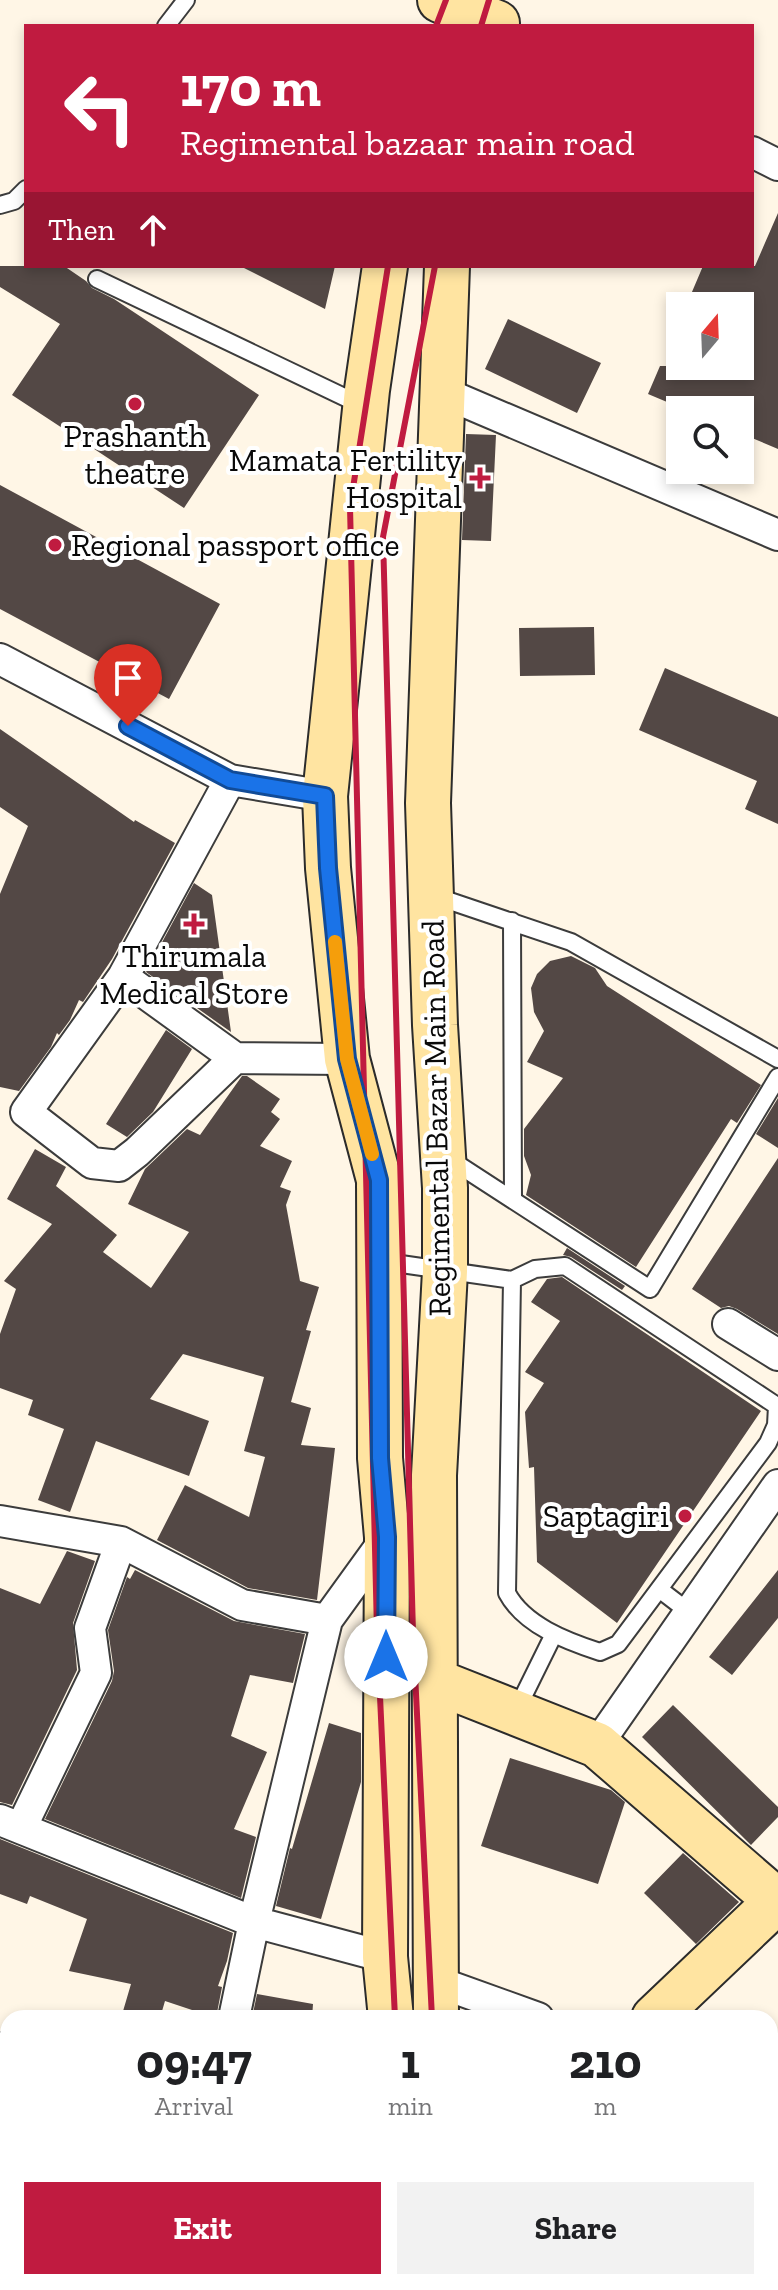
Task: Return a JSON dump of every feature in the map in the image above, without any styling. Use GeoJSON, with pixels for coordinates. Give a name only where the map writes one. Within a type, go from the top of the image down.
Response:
{"type":"FeatureCollection","features":[{"type":"Feature","properties":{"kind":"main road"},"geometry":{"type":"LineString","coordinates":[[422,24],[426,0]]}},
{"type":"Feature","properties":{"kind":"main road"},"geometry":{"type":"LineString","coordinates":[[440,0],[500,19]]}},
{"type":"Feature","properties":{"kind":"main road","name":"Regimental Bazar Main Road"},"geometry":{"type":"LineString","coordinates":[[385,268],[365,407],[325,796],[328,868],[347,1059],[379,1180],[381,1474],[387,1537],[385,1957],[390,2010]]}},
{"type":"Feature","properties":{"kind":"main road","name":"Regimental Bazar Main Road"},"geometry":{"type":"LineString","coordinates":[[436,1999],[434,1475],[445,1271],[428,803],[447,268]]}},
{"type":"Feature","properties":{"kind":"main road"},"geometry":{"type":"LineString","coordinates":[[381,1474],[434,1475]]}},
{"type":"Feature","properties":{"kind":"main road"},"geometry":{"type":"LineString","coordinates":[[435,1681],[597,1745],[778,1901],[662,2010]]}},
{"type":"Feature","properties":{"kind":"street"},"geometry":{"type":"LineString","coordinates":[[754,153],[778,165]]}},
{"type":"Feature","properties":{"kind":"street"},"geometry":{"type":"LineString","coordinates":[[442,392],[778,535]]}},
{"type":"Feature","properties":{"kind":"street"},"geometry":{"type":"LineString","coordinates":[[0,659],[230,780],[325,796]]}},
{"type":"Feature","properties":{"kind":"street"},"geometry":{"type":"LineString","coordinates":[[230,780],[123,977],[13,1112],[92,1163],[119,1166],[235,1058]]}},
{"type":"Feature","properties":{"kind":"street"},"geometry":{"type":"LineString","coordinates":[[123,977],[235,1058],[347,1059]]}},
{"type":"Feature","properties":{"kind":"street"},"geometry":{"type":"LineString","coordinates":[[728,1324],[778,1355]]}},
{"type":"Feature","properties":{"kind":"street"},"geometry":{"type":"LineString","coordinates":[[597,1745],[778,1485]]}},
{"type":"Feature","properties":{"kind":"street"},"geometry":{"type":"LineString","coordinates":[[0,1521],[121,1542],[242,1605],[327,1620]]}},
{"type":"Feature","properties":{"kind":"street"},"geometry":{"type":"LineString","coordinates":[[236,2010],[327,1620],[387,1537]]}},
{"type":"Feature","properties":{"kind":"street"},"geometry":{"type":"LineString","coordinates":[[121,1542],[90,1628],[96,1673],[10,1824],[254,1922],[385,1957]]}},
{"type":"Feature","properties":{"kind":"street"},"geometry":{"type":"LineString","coordinates":[[436,1999],[495,2010]]}},
{"type":"Feature","properties":{"kind":"lane"},"geometry":{"type":"LineString","coordinates":[[168,24],[186,0]]}},
{"type":"Feature","properties":{"kind":"lane"},"geometry":{"type":"LineString","coordinates":[[0,205],[14,201],[24,191]]}},
{"type":"Feature","properties":{"kind":"lane"},"geometry":{"type":"LineString","coordinates":[[97,279],[365,407]]}},
{"type":"Feature","properties":{"kind":"lane"},"geometry":{"type":"LineString","coordinates":[[431,895],[571,942],[778,1059]]}},
{"type":"Feature","properties":{"kind":"lane"},"geometry":{"type":"LineString","coordinates":[[512,921],[513,1200]]}},
{"type":"Feature","properties":{"kind":"lane"},"geometry":{"type":"LineString","coordinates":[[443,1155],[650,1289],[778,1077]]}},
{"type":"Feature","properties":{"kind":"lane"},"geometry":{"type":"LineString","coordinates":[[379,1261],[512,1280],[535,1269],[565,1266],[777,1406],[777,1426],[768,1443],[618,1644],[600,1652],[554,1634],[516,1609],[507,1593],[512,1280]]}},
{"type":"Feature","properties":{"kind":"lane"},"geometry":{"type":"LineString","coordinates":[[659,1589],[689,1612]]}},
{"type":"Feature","properties":{"kind":"lane"},"geometry":{"type":"LineString","coordinates":[[515,1713],[554,1634]]}},
{"type":"Feature","properties":{"kind":"building"},"geometry":{"type":"Polygon","coordinates":[[[778,213],[778,449],[754,439],[754,396],[666,396],[666,402],[648,394],[660,366],[666,366],[666,380],[754,380],[754,292],[692,292],[702,268],[754,266],[778,213]]]}},
{"type":"Feature","properties":{"kind":"building"},"geometry":{"type":"Polygon","coordinates":[[[0,266],[67,268],[92,288],[114,299],[259,395],[184,508],[12,395],[60,324],[0,287],[0,266]]]}},
{"type":"Feature","properties":{"kind":"building"},"geometry":{"type":"Polygon","coordinates":[[[244,268],[335,268],[325,309],[244,268]]]}},
{"type":"Feature","properties":{"kind":"building"},"geometry":{"type":"Polygon","coordinates":[[[508,319],[601,363],[577,413],[485,369],[508,319]]]}},
{"type":"Feature","properties":{"kind":"building"},"geometry":{"type":"Polygon","coordinates":[[[466,434],[496,435],[491,541],[462,540],[466,434]]]}},
{"type":"Feature","properties":{"kind":"building","name":"Regional passport office"},"geometry":{"type":"Polygon","coordinates":[[[0,485],[220,604],[169,699],[0,609],[0,485]]]}},
{"type":"Feature","properties":{"kind":"building"},"geometry":{"type":"Polygon","coordinates":[[[594,627],[595,675],[520,676],[519,628],[594,627]]]}},
{"type":"Feature","properties":{"kind":"building"},"geometry":{"type":"Polygon","coordinates":[[[665,668],[778,717],[778,824],[745,809],[757,781],[639,730],[665,668]]]}},
{"type":"Feature","properties":{"kind":"building"},"geometry":{"type":"Polygon","coordinates":[[[0,729],[134,822],[175,843],[112,959],[83,1002],[79,1000],[70,1020],[59,1035],[57,1033],[51,1047],[19,1091],[0,1087],[0,894],[28,826],[0,807],[0,729]]]}},
{"type":"Feature","properties":{"kind":"building"},"geometry":{"type":"Polygon","coordinates":[[[194,883],[212,895],[231,1032],[146,972],[194,883]]]}},
{"type":"Feature","properties":{"kind":"building"},"geometry":{"type":"Polygon","coordinates":[[[571,956],[595,968],[607,986],[761,1085],[737,1123],[731,1119],[636,1267],[526,1195],[531,1175],[524,1156],[524,1129],[563,1078],[527,1062],[544,1031],[534,1012],[531,988],[537,974],[550,961],[571,956]]]}},
{"type":"Feature","properties":{"kind":"building"},"geometry":{"type":"Polygon","coordinates":[[[166,1030],[192,1049],[153,1112],[127,1137],[106,1124],[166,1030]]]}},
{"type":"Feature","properties":{"kind":"building"},"geometry":{"type":"Polygon","coordinates":[[[242,1076],[247,1076],[280,1099],[271,1112],[280,1119],[260,1146],[292,1161],[280,1187],[291,1191],[286,1205],[300,1281],[319,1287],[306,1330],[311,1331],[291,1402],[311,1408],[301,1445],[335,1448],[317,1600],[248,1588],[157,1540],[185,1485],[249,1517],[265,1457],[244,1451],[264,1377],[183,1354],[150,1399],[209,1421],[189,1476],[96,1441],[70,1512],[38,1500],[64,1429],[28,1415],[33,1400],[0,1388],[0,1334],[16,1289],[4,1281],[52,1224],[7,1199],[35,1149],[66,1167],[56,1186],[117,1235],[103,1252],[151,1288],[189,1232],[128,1204],[145,1169],[187,1129],[200,1135],[242,1076]]]}},
{"type":"Feature","properties":{"kind":"building"},"geometry":{"type":"Polygon","coordinates":[[[778,1098],[778,1148],[756,1134],[778,1098]]]}},
{"type":"Feature","properties":{"kind":"building"},"geometry":{"type":"Polygon","coordinates":[[[778,1158],[778,1334],[737,1309],[729,1306],[721,1308],[692,1289],[778,1158]]]}},
{"type":"Feature","properties":{"kind":"building"},"geometry":{"type":"Polygon","coordinates":[[[567,1248],[625,1286],[622,1290],[563,1255],[567,1248]]]}},
{"type":"Feature","properties":{"kind":"building"},"geometry":{"type":"Polygon","coordinates":[[[562,1277],[761,1411],[617,1623],[537,1562],[534,1467],[529,1468],[525,1412],[544,1383],[525,1372],[560,1321],[531,1302],[547,1279],[562,1277]]]}},
{"type":"Feature","properties":{"kind":"building"},"geometry":{"type":"Polygon","coordinates":[[[67,1551],[95,1561],[73,1623],[77,1670],[12,1805],[0,1802],[0,1588],[40,1604],[67,1551]]]}},
{"type":"Feature","properties":{"kind":"building"},"geometry":{"type":"Polygon","coordinates":[[[135,1570],[234,1621],[305,1634],[293,1683],[250,1675],[231,1736],[267,1752],[234,1829],[256,1837],[241,1898],[45,1819],[112,1681],[114,1671],[108,1630],[127,1577],[130,1579],[135,1570]]]}},
{"type":"Feature","properties":{"kind":"building"},"geometry":{"type":"Polygon","coordinates":[[[778,1570],[778,1618],[732,1675],[709,1657],[778,1570]]]}},
{"type":"Feature","properties":{"kind":"building"},"geometry":{"type":"Polygon","coordinates":[[[673,1705],[778,1807],[778,1817],[751,1845],[642,1737],[673,1705]]]}},
{"type":"Feature","properties":{"kind":"building"},"geometry":{"type":"Polygon","coordinates":[[[329,1723],[361,1733],[361,1782],[321,1919],[276,1906],[290,1848],[329,1723]]]}},
{"type":"Feature","properties":{"kind":"building"},"geometry":{"type":"Polygon","coordinates":[[[510,1758],[611,1790],[625,1802],[598,1884],[481,1846],[510,1758]]]}},
{"type":"Feature","properties":{"kind":"building"},"geometry":{"type":"Polygon","coordinates":[[[0,1839],[233,1933],[218,1986],[222,1987],[218,2010],[192,2010],[165,2001],[162,2010],[123,2010],[131,1984],[69,1971],[87,1919],[30,1896],[27,1904],[0,1894],[0,1839]]]}},
{"type":"Feature","properties":{"kind":"building"},"geometry":{"type":"Polygon","coordinates":[[[683,1853],[739,1902],[696,1944],[644,1893],[683,1853]]]}},
{"type":"Feature","properties":{"kind":"building"},"geometry":{"type":"Polygon","coordinates":[[[257,1994],[313,2004],[313,2010],[254,2010],[257,1994]]]}},
{"type":"Feature","properties":{"kind":"railway"},"geometry":{"type":"LineString","coordinates":[[437,24],[446,0]]}},
{"type":"Feature","properties":{"kind":"railway"},"geometry":{"type":"LineString","coordinates":[[482,24],[489,0]]}},
{"type":"Feature","properties":{"kind":"railway"},"geometry":{"type":"LineString","coordinates":[[388,268],[350,507],[377,1632],[395,2010]]}},
{"type":"Feature","properties":{"kind":"railway"},"geometry":{"type":"LineString","coordinates":[[432,2010],[413,1633],[383,537],[435,268]]}},
{"type":"Feature","properties":{"kind":"slow traffic"},"geometry":{"type":"LineString","coordinates":[[335,942],[347,1059],[372,1154]]}},
{"type":"Feature","properties":{"kind":"place","name":"Prashanth theatre"},"geometry":{"type":"Point","coordinates":[135,404]}},
{"type":"Feature","properties":{"kind":"place","name":"Mamata Fertility Hospital"},"geometry":{"type":"Point","coordinates":[480,478]}},
{"type":"Feature","properties":{"kind":"place","name":"Regional passport office"},"geometry":{"type":"Point","coordinates":[55,545]}},
{"type":"Feature","properties":{"kind":"place","name":"Thirumala Medical Store"},"geometry":{"type":"Point","coordinates":[194,924]}},
{"type":"Feature","properties":{"kind":"place","name":"Saptagiri"},"geometry":{"type":"Point","coordinates":[685,1516]}},
{"type":"Feature","properties":{"kind":"route"},"geometry":{"type":"LineString","coordinates":[[128,726],[230,780],[325,796],[328,868],[347,1059],[379,1180],[380,1458],[387,1537],[386,1657]]}}]}
